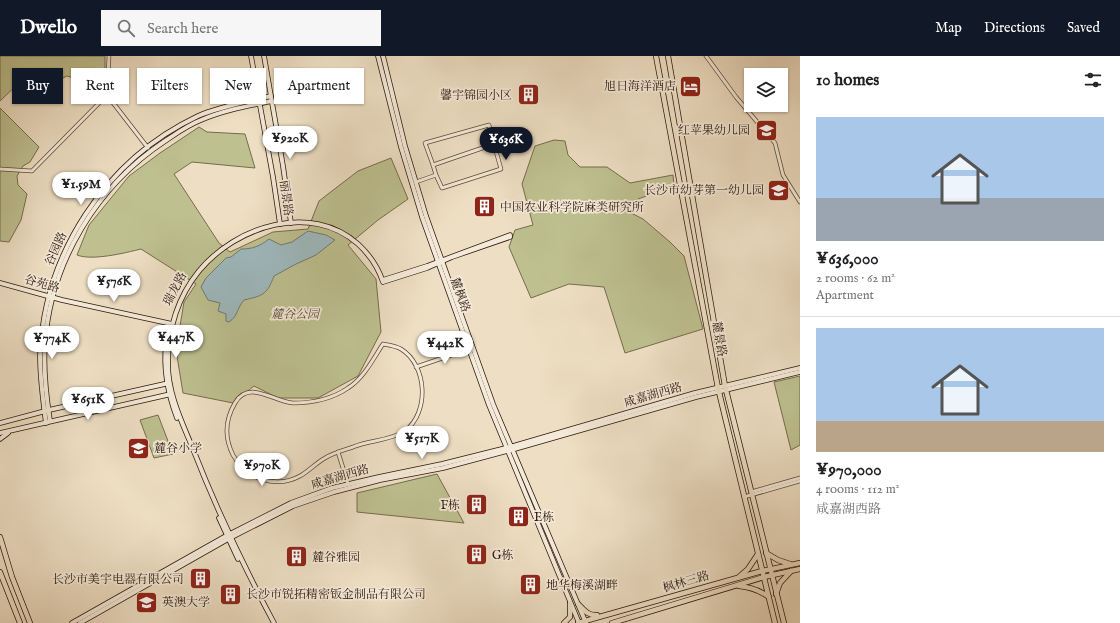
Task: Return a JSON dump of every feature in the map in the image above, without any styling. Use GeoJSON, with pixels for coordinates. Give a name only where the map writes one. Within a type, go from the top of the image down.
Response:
{"type":"FeatureCollection","features":[{"type":"Feature","properties":{"kind":"main road","name":"丽景路"},"geometry":{"type":"LineString","coordinates":[[251,56],[253,68]]}},
{"type":"Feature","properties":{"kind":"main road","name":"丽景路"},"geometry":{"type":"LineString","coordinates":[[264,56],[291,222]]}},
{"type":"Feature","properties":{"kind":"main road","name":"麓枫路"},"geometry":{"type":"LineString","coordinates":[[378,56],[401,147],[420,210],[440,262],[469,349],[579,623]]}},
{"type":"Feature","properties":{"kind":"main road"},"geometry":{"type":"LineString","coordinates":[[384,56],[405,146],[440,262],[509,449],[586,622]]}},
{"type":"Feature","properties":{"kind":"main road","name":"麓景路"},"geometry":{"type":"LineString","coordinates":[[656,56],[718,390],[775,623]]}},
{"type":"Feature","properties":{"kind":"main road","name":"麓景路"},"geometry":{"type":"LineString","coordinates":[[668,56],[725,388],[784,623]]}},
{"type":"Feature","properties":{"kind":"main road","name":"谷园路"},"geometry":{"type":"LineString","coordinates":[[266,99],[271,98]]}},
{"type":"Feature","properties":{"kind":"main road","name":"谷园路"},"geometry":{"type":"LineString","coordinates":[[51,298],[66,247],[86,212],[116,175],[148,148],[182,125],[202,114],[245,104]]}},
{"type":"Feature","properties":{"kind":"main road","name":"谷园路"},"geometry":{"type":"LineString","coordinates":[[48,422],[41,380],[40,357],[44,318],[65,262],[81,228],[103,197],[124,173],[147,153],[191,124],[250,104]]}},
{"type":"Feature","properties":{"kind":"main road","name":"丽景路"},"geometry":{"type":"LineString","coordinates":[[261,104],[280,223]]}},
{"type":"Feature","properties":{"kind":"main road","name":"瑞龙路"},"geometry":{"type":"LineString","coordinates":[[272,623],[208,494],[174,410],[168,384],[165,356],[177,302],[198,269],[215,251],[248,231],[280,223],[309,221],[332,225],[358,240],[371,254],[381,269],[384,281],[440,262]]}},
{"type":"Feature","properties":{"kind":"main road"},"geometry":{"type":"LineString","coordinates":[[510,235],[510,237],[440,262],[510,235]]}},
{"type":"Feature","properties":{"kind":"main road","name":"谷苑路"},"geometry":{"type":"LineString","coordinates":[[0,284],[51,298],[171,325]]}},
{"type":"Feature","properties":{"kind":"main road","name":"咸嘉湖西路"},"geometry":{"type":"LineString","coordinates":[[80,623],[229,536],[293,506],[334,492],[380,480],[443,468],[800,368]]}},
{"type":"Feature","properties":{"kind":"main road","name":"咸嘉湖西路"},"geometry":{"type":"LineString","coordinates":[[725,388],[800,372]]}},
{"type":"Feature","properties":{"kind":"main road"},"geometry":{"type":"LineString","coordinates":[[0,423],[14,418],[168,384]]}},
{"type":"Feature","properties":{"kind":"main road"},"geometry":{"type":"LineString","coordinates":[[0,433],[171,395]]}},
{"type":"Feature","properties":{"kind":"main road"},"geometry":{"type":"LineString","coordinates":[[0,419],[14,418]]}},
{"type":"Feature","properties":{"kind":"main road"},"geometry":{"type":"LineString","coordinates":[[0,438],[16,430]]}},
{"type":"Feature","properties":{"kind":"main road","name":"咸嘉湖西路"},"geometry":{"type":"LineString","coordinates":[[72,623],[291,503],[332,488],[379,476],[509,449]]}},
{"type":"Feature","properties":{"kind":"main road"},"geometry":{"type":"LineString","coordinates":[[0,536],[12,577],[30,623]]}},
{"type":"Feature","properties":{"kind":"main road"},"geometry":{"type":"LineString","coordinates":[[766,553],[778,560],[792,564]]}},
{"type":"Feature","properties":{"kind":"main road"},"geometry":{"type":"LineString","coordinates":[[736,578],[748,569],[758,554]]}},
{"type":"Feature","properties":{"kind":"main road","name":"枫林三路"},"geometry":{"type":"LineString","coordinates":[[579,623],[736,578],[800,563]]}},
{"type":"Feature","properties":{"kind":"main road","name":"枫林三路"},"geometry":{"type":"LineString","coordinates":[[612,623],[764,577],[800,569]]}},
{"type":"Feature","properties":{"kind":"main road"},"geometry":{"type":"LineString","coordinates":[[776,594],[780,583],[792,571]]}},
{"type":"Feature","properties":{"kind":"main road"},"geometry":{"type":"LineString","coordinates":[[0,572],[20,623]]}},
{"type":"Feature","properties":{"kind":"main road"},"geometry":{"type":"LineString","coordinates":[[735,586],[750,587],[769,597]]}},
{"type":"Feature","properties":{"kind":"main road"},"geometry":{"type":"LineString","coordinates":[[564,623],[570,617],[570,602]]}},
{"type":"Feature","properties":{"kind":"main road"},"geometry":{"type":"LineString","coordinates":[[578,604],[592,616],[614,612]]}},
{"type":"Feature","properties":{"kind":"street"},"geometry":{"type":"LineString","coordinates":[[108,68],[109,56]]}},
{"type":"Feature","properties":{"kind":"street"},"geometry":{"type":"LineString","coordinates":[[706,56],[736,97],[775,143],[782,175],[800,202]]}},
{"type":"Feature","properties":{"kind":"street"},"geometry":{"type":"LineString","coordinates":[[0,169],[32,171],[98,104]]}},
{"type":"Feature","properties":{"kind":"street"},"geometry":{"type":"LineString","coordinates":[[114,104],[148,148]]}},
{"type":"Feature","properties":{"kind":"street"},"geometry":{"type":"LineString","coordinates":[[488,125],[494,144],[501,169],[442,188],[424,143],[488,125]]}},
{"type":"Feature","properties":{"kind":"street"},"geometry":{"type":"LineString","coordinates":[[433,165],[494,144]]}},
{"type":"Feature","properties":{"kind":"street"},"geometry":{"type":"LineString","coordinates":[[416,182],[436,175]]}},
{"type":"Feature","properties":{"kind":"street"},"geometry":{"type":"LineString","coordinates":[[383,344],[400,348],[416,367],[420,372],[422,386],[421,400],[418,413],[412,424],[404,431],[392,436],[355,446],[326,457],[315,463],[300,476],[282,482],[259,479],[238,463],[233,454],[226,434],[227,421],[236,401],[243,395],[251,392],[260,393],[284,402],[292,403],[316,401],[340,393],[355,384],[383,344]]}},
{"type":"Feature","properties":{"kind":"street"},"geometry":{"type":"LineString","coordinates":[[416,367],[469,349]]}},
{"type":"Feature","properties":{"kind":"street"},"geometry":{"type":"LineString","coordinates":[[338,452],[348,484]]}},
{"type":"Feature","properties":{"kind":"street"},"geometry":{"type":"LineString","coordinates":[[744,497],[751,493],[800,479]]}},
{"type":"Feature","properties":{"kind":"green space"},"geometry":{"type":"Polygon","coordinates":[[[0,56],[105,56],[105,68],[71,68],[71,77],[67,76],[63,78],[63,68],[12,68],[12,90],[0,101],[0,56]]]}},
{"type":"Feature","properties":{"kind":"green space"},"geometry":{"type":"Polygon","coordinates":[[[0,108],[39,147],[30,162],[23,166],[17,176],[18,185],[27,194],[21,220],[9,242],[0,241],[0,108]]]}},
{"type":"Feature","properties":{"kind":"green space","name":"麓谷公园"},"geometry":{"type":"Polygon","coordinates":[[[199,127],[207,132],[245,134],[255,168],[192,162],[174,174],[219,243],[230,252],[273,232],[308,229],[319,201],[358,171],[391,158],[408,199],[378,220],[348,245],[376,279],[381,332],[358,376],[318,398],[278,398],[254,386],[233,403],[183,393],[176,350],[184,302],[196,284],[141,249],[100,257],[83,257],[77,255],[89,225],[129,176],[199,127]]]}},
{"type":"Feature","properties":{"kind":"green space"},"geometry":{"type":"Polygon","coordinates":[[[554,140],[565,141],[568,155],[580,167],[607,167],[630,183],[673,175],[674,186],[630,202],[629,212],[643,219],[684,256],[703,329],[625,353],[604,287],[569,284],[531,298],[509,247],[515,230],[533,225],[522,184],[535,146],[554,140]]]}},
{"type":"Feature","properties":{"kind":"green space"},"geometry":{"type":"Polygon","coordinates":[[[800,376],[800,445],[791,450],[774,382],[800,376]]]}},
{"type":"Feature","properties":{"kind":"green space"},"geometry":{"type":"Polygon","coordinates":[[[158,415],[173,454],[154,458],[140,420],[158,415]]]}},
{"type":"Feature","properties":{"kind":"green space"},"geometry":{"type":"Polygon","coordinates":[[[437,474],[464,523],[357,512],[357,493],[437,474]]]}},
{"type":"Feature","properties":{"kind":"water"},"geometry":{"type":"Polygon","coordinates":[[[308,231],[326,235],[335,240],[316,255],[274,276],[269,287],[263,294],[244,300],[234,317],[229,322],[226,321],[226,314],[218,311],[220,303],[208,300],[201,287],[206,278],[226,258],[231,257],[241,249],[256,247],[269,239],[281,245],[292,242],[308,231]]]}},
{"type":"Feature","properties":{"kind":"place","name":"旭日海洋酒店"},"geometry":{"type":"Point","coordinates":[691,86]}},
{"type":"Feature","properties":{"kind":"place","name":"馨宇锦园小区"},"geometry":{"type":"Point","coordinates":[528,95]}},
{"type":"Feature","properties":{"kind":"place","name":"红苹果幼儿园"},"geometry":{"type":"Point","coordinates":[766,130]}},
{"type":"Feature","properties":{"kind":"place","name":"长沙市幼芽第一幼儿园"},"geometry":{"type":"Point","coordinates":[779,190]}},
{"type":"Feature","properties":{"kind":"place","name":"中国农业科学院麻类研究所"},"geometry":{"type":"Point","coordinates":[484,207]}},
{"type":"Feature","properties":{"kind":"place","name":"麓谷小学"},"geometry":{"type":"Point","coordinates":[139,448]}},
{"type":"Feature","properties":{"kind":"place","name":"F栋"},"geometry":{"type":"Point","coordinates":[476,505]}},
{"type":"Feature","properties":{"kind":"place","name":"E栋"},"geometry":{"type":"Point","coordinates":[518,517]}},
{"type":"Feature","properties":{"kind":"place","name":"G栋"},"geometry":{"type":"Point","coordinates":[477,555]}},
{"type":"Feature","properties":{"kind":"place","name":"麓谷雅园"},"geometry":{"type":"Point","coordinates":[297,557]}},
{"type":"Feature","properties":{"kind":"place","name":"长沙市美宇电器有限公司"},"geometry":{"type":"Point","coordinates":[200,579]}},
{"type":"Feature","properties":{"kind":"place","name":"地华梅溪湖畔"},"geometry":{"type":"Point","coordinates":[531,585]}},
{"type":"Feature","properties":{"kind":"place","name":"长沙市锐拓精密钣金制品有限公司"},"geometry":{"type":"Point","coordinates":[230,594]}},
{"type":"Feature","properties":{"kind":"place","name":"英澳大学"},"geometry":{"type":"Point","coordinates":[147,602]}}]}
